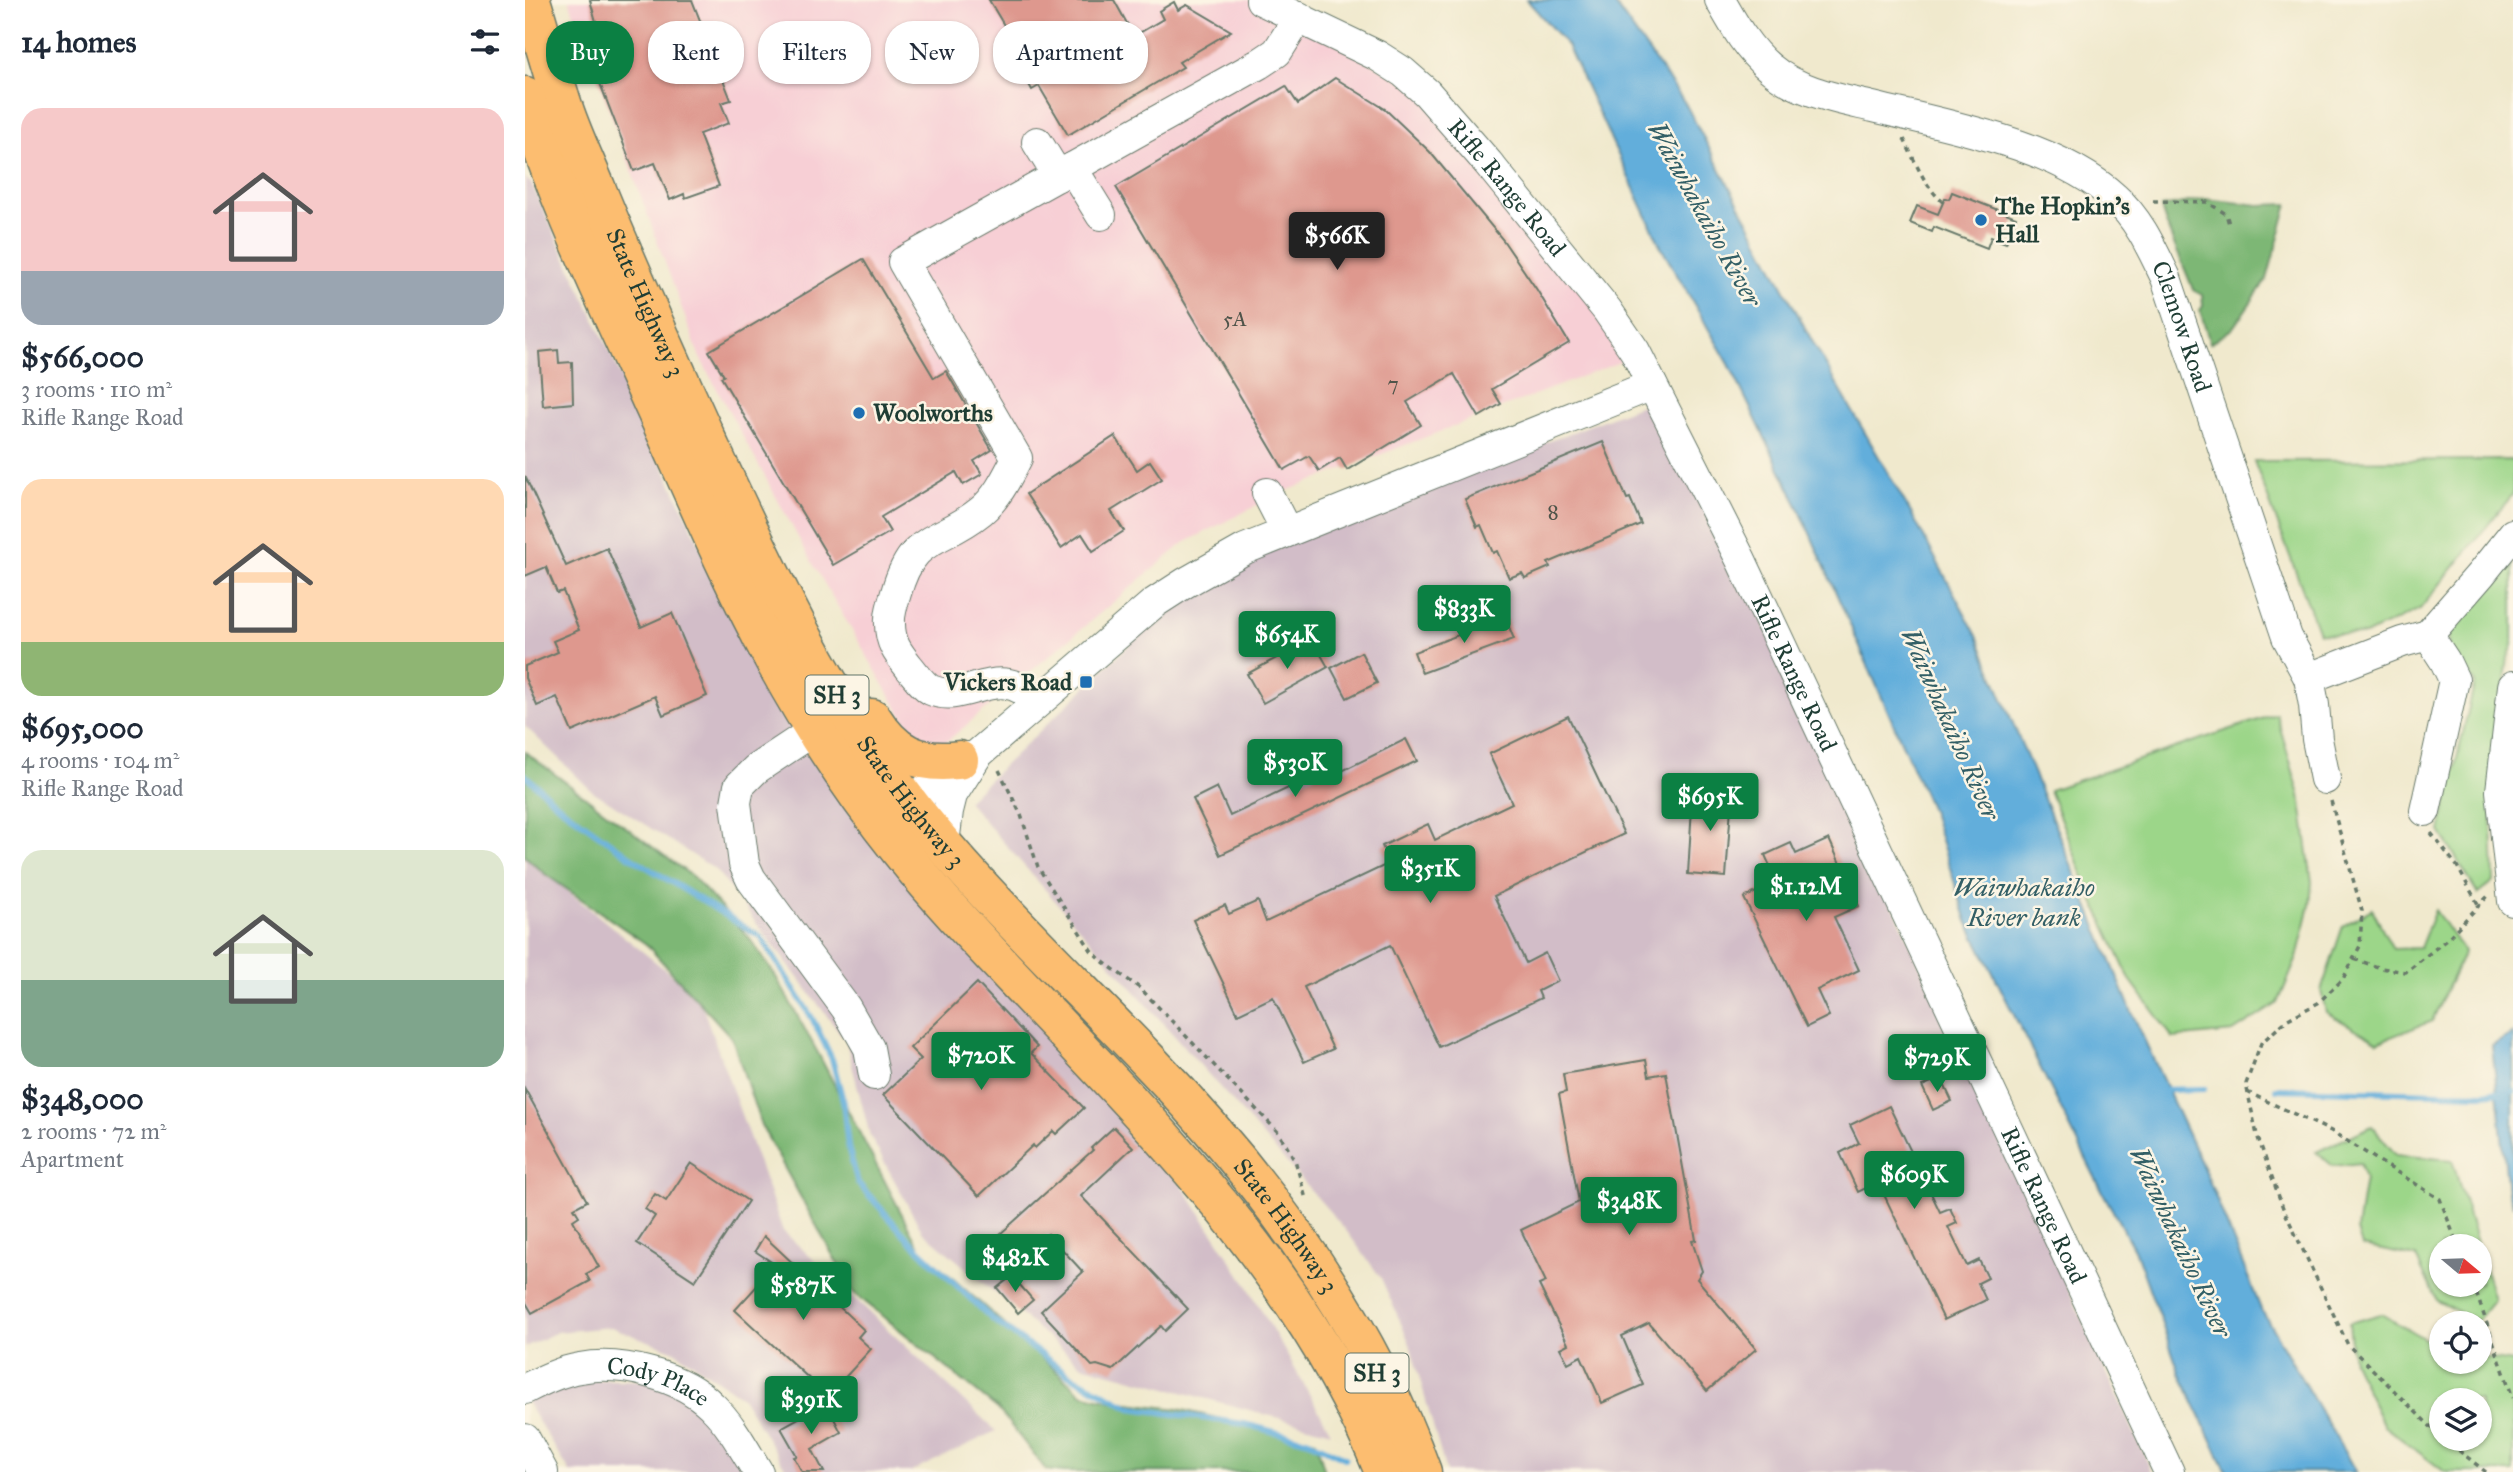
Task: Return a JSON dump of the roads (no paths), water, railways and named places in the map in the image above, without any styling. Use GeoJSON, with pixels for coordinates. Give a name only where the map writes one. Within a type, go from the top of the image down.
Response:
{"type":"FeatureCollection","features":[{"type":"Feature","properties":{"kind":"highway","name":"State Highway 3"},"geometry":{"type":"LineString","coordinates":[[531,0],[537,114],[603,293],[729,572],[773,659],[835,763],[902,854],[960,922],[1140,1111],[1239,1226],[1311,1330],[1351,1400],[1384,1472]]}},
{"type":"Feature","properties":{"kind":"highway","name":"State Highway 3"},"geometry":{"type":"LineString","coordinates":[[537,114],[621,249],[786,606],[860,735],[944,844],[1067,977],[1151,1062],[1262,1190],[1324,1278],[1361,1340],[1392,1402],[1422,1472]]}},
{"type":"Feature","properties":{"kind":"highway"},"geometry":{"type":"LineString","coordinates":[[786,606],[830,652],[882,733],[893,745],[908,755],[923,760],[979,760]]}},
{"type":"Feature","properties":{"kind":"street","name":"Rifle Range Road"},"geometry":{"type":"LineString","coordinates":[[1261,0],[1378,56],[1403,72],[1427,93],[1607,310],[1635,351],[1741,560],[2169,1472]]}},
{"type":"Feature","properties":{"kind":"street","name":"Clemow Road"},"geometry":{"type":"LineString","coordinates":[[1720,0],[1750,48],[1772,70],[1796,84],[1826,96],[2005,142],[2040,154],[2097,183],[2135,220],[2166,278],[2287,637],[2309,678],[2325,779]]}},
{"type":"Feature","properties":{"kind":"street"},"geometry":{"type":"LineString","coordinates":[[1036,702],[1028,692],[1018,686],[993,684],[954,693],[941,693],[930,689],[921,682],[894,647],[889,617],[901,576],[914,552],[967,521],[986,506],[1003,485],[1017,458],[903,262],[1259,64],[1277,52],[1299,18]]}},
{"type":"Feature","properties":{"kind":"street"},"geometry":{"type":"LineString","coordinates":[[1037,142],[1101,215]]}},
{"type":"Feature","properties":{"kind":"street"},"geometry":{"type":"LineString","coordinates":[[944,844],[953,795],[979,760],[1036,702],[1154,604],[1185,583],[1245,549],[1652,384]]}},
{"type":"Feature","properties":{"kind":"street"},"geometry":{"type":"LineString","coordinates":[[1267,493],[1287,532]]}},
{"type":"Feature","properties":{"kind":"street"},"geometry":{"type":"LineString","coordinates":[[2309,678],[2402,642],[2428,635],[2513,534]]}},
{"type":"Feature","properties":{"kind":"street"},"geometry":{"type":"LineString","coordinates":[[2425,811],[2454,680],[2428,635]]}},
{"type":"Feature","properties":{"kind":"street"},"geometry":{"type":"LineString","coordinates":[[834,691],[801,739],[746,777],[740,786],[736,803],[744,864],[751,879],[846,1008],[869,1048],[874,1075]]}},
{"type":"Feature","properties":{"kind":"street"},"geometry":{"type":"LineString","coordinates":[[2512,692],[2501,791],[2512,888]]}},
{"type":"Feature","properties":{"kind":"street"},"geometry":{"type":"LineString","coordinates":[[902,854],[914,808],[922,792],[979,760]]}},
{"type":"Feature","properties":{"kind":"street","name":"Cody Place"},"geometry":{"type":"LineString","coordinates":[[525,1389],[548,1377],[581,1367],[617,1366],[649,1372],[681,1385],[710,1404],[733,1432],[758,1472]]}},
{"type":"Feature","properties":{"kind":"street"},"geometry":{"type":"LineString","coordinates":[[525,1439],[544,1472]]}},
{"type":"Feature","properties":{"kind":"water","name":"Waiwhakaiho River bank"},"geometry":{"type":"Polygon","coordinates":[[[1527,0],[1612,0],[1685,103],[1811,339],[1911,513],[1977,636],[2133,1015],[2208,1178],[2261,1309],[2356,1472],[2227,1472],[2179,1371],[2137,1255],[2102,1191],[1967,921],[1932,812],[1798,506],[1729,364],[1662,249],[1567,45],[1527,0]]]}},
{"type":"Feature","properties":{"kind":"water"},"geometry":{"type":"Polygon","coordinates":[[[2513,1033],[2513,1207],[2508,1191],[2492,1046],[2513,1033]]]}},
{"type":"Feature","properties":{"kind":"waterway"},"geometry":{"type":"LineString","coordinates":[[525,775],[558,805],[629,856],[761,937],[812,1018],[832,1059],[843,1101],[848,1147],[858,1183],[910,1241],[992,1319],[1069,1375],[1131,1408],[1244,1424],[1309,1441],[1345,1458]]}},
{"type":"Feature","properties":{"kind":"waterway"},"geometry":{"type":"LineString","coordinates":[[2162,1090],[2204,1089]]}},
{"type":"Feature","properties":{"kind":"waterway"},"geometry":{"type":"LineString","coordinates":[[2276,1089],[2481,1094],[2513,1091]]}},
{"type":"Feature","properties":{"kind":"place","name":"The Hopkin's Hall"},"geometry":{"type":"Point","coordinates":[1981,220]}},
{"type":"Feature","properties":{"kind":"place","name":"Woolworths"},"geometry":{"type":"Point","coordinates":[859,413]}},
{"type":"Feature","properties":{"kind":"place","name":"Vickers Road"},"geometry":{"type":"Point","coordinates":[1086,682]}},
{"type":"Feature","properties":{"kind":"water label","name":"Waiwhakaiho River"},"geometry":{"type":"Point","coordinates":[1705,214]}},
{"type":"Feature","properties":{"kind":"water label","name":"Waiwhakaiho River"},"geometry":{"type":"Point","coordinates":[1951,724]}},
{"type":"Feature","properties":{"kind":"water label","name":"Waiwhakaiho River"},"geometry":{"type":"Point","coordinates":[2181,1242]}}]}
